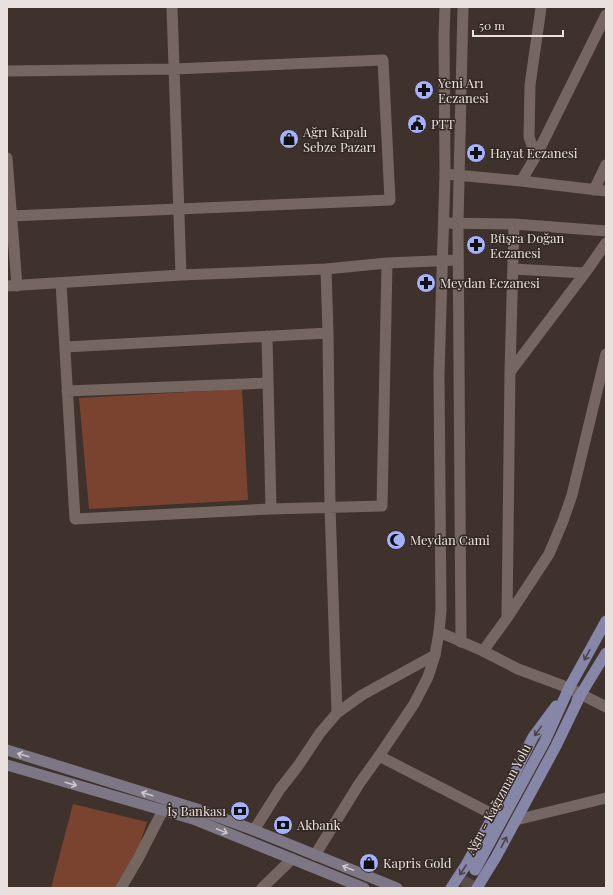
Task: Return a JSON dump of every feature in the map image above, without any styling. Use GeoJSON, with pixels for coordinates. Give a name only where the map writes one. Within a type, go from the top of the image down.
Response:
{"type":"FeatureCollection","features":[{"type":"Feature","properties":{"kind":"main road","name":"Ağrı - Kağızman Yolu"},"geometry":{"type":"LineString","coordinates":[[475,870],[545,741],[569,688],[606,621]]}},
{"type":"Feature","properties":{"kind":"main road","name":"Ağrı - Kağızman Yolu"},"geometry":{"type":"LineString","coordinates":[[545,741],[581,694],[606,653]]}},
{"type":"Feature","properties":{"kind":"main road"},"geometry":{"type":"LineString","coordinates":[[451,888],[494,815],[532,738],[569,688]]}},
{"type":"Feature","properties":{"kind":"main road"},"geometry":{"type":"LineString","coordinates":[[477,888],[496,857],[556,746],[581,694]]}},
{"type":"Feature","properties":{"kind":"main road"},"geometry":{"type":"LineString","coordinates":[[7,750],[197,809],[254,830],[397,888]]}},
{"type":"Feature","properties":{"kind":"main road"},"geometry":{"type":"LineString","coordinates":[[7,765],[193,819],[364,888]]}},
{"type":"Feature","properties":{"kind":"street"},"geometry":{"type":"LineString","coordinates":[[172,7],[181,275]]}},
{"type":"Feature","properties":{"kind":"street"},"geometry":{"type":"LineString","coordinates":[[315,855],[360,784],[414,704],[428,677],[435,655],[439,632],[441,610],[439,374],[445,174],[445,7]]}},
{"type":"Feature","properties":{"kind":"street"},"geometry":{"type":"LineString","coordinates":[[460,642],[458,223],[463,7]]}},
{"type":"Feature","properties":{"kind":"street"},"geometry":{"type":"LineString","coordinates":[[536,156],[529,137],[530,85],[541,8]]}},
{"type":"Feature","properties":{"kind":"street"},"geometry":{"type":"LineString","coordinates":[[521,181],[602,34],[606,15]]}},
{"type":"Feature","properties":{"kind":"street"},"geometry":{"type":"LineString","coordinates":[[7,71],[174,69],[383,60],[390,200],[11,216]]}},
{"type":"Feature","properties":{"kind":"street"},"geometry":{"type":"LineString","coordinates":[[7,158],[11,216],[12,286],[181,275],[326,269],[387,263],[458,260]]}},
{"type":"Feature","properties":{"kind":"street"},"geometry":{"type":"LineString","coordinates":[[594,190],[606,164]]}},
{"type":"Feature","properties":{"kind":"street"},"geometry":{"type":"LineString","coordinates":[[445,174],[606,191]]}},
{"type":"Feature","properties":{"kind":"street"},"geometry":{"type":"LineString","coordinates":[[444,223],[514,224],[606,232]]}},
{"type":"Feature","properties":{"kind":"street"},"geometry":{"type":"LineString","coordinates":[[507,618],[510,372],[514,224]]}},
{"type":"Feature","properties":{"kind":"street"},"geometry":{"type":"LineString","coordinates":[[510,372],[606,243]]}},
{"type":"Feature","properties":{"kind":"street"},"geometry":{"type":"LineString","coordinates":[[61,284],[75,518],[271,509],[382,506],[387,263]]}},
{"type":"Feature","properties":{"kind":"street"},"geometry":{"type":"LineString","coordinates":[[326,269],[330,507],[337,713]]}},
{"type":"Feature","properties":{"kind":"street"},"geometry":{"type":"LineString","coordinates":[[513,269],[585,273]]}},
{"type":"Feature","properties":{"kind":"street"},"geometry":{"type":"LineString","coordinates":[[65,347],[328,333]]}},
{"type":"Feature","properties":{"kind":"street"},"geometry":{"type":"LineString","coordinates":[[267,336],[271,509]]}},
{"type":"Feature","properties":{"kind":"street"},"geometry":{"type":"LineString","coordinates":[[483,651],[507,618],[549,554],[563,521],[572,495],[606,354]]}},
{"type":"Feature","properties":{"kind":"street"},"geometry":{"type":"LineString","coordinates":[[67,391],[267,383]]}},
{"type":"Feature","properties":{"kind":"street"},"geometry":{"type":"LineString","coordinates":[[439,632],[483,651],[518,669],[569,688],[606,707]]}},
{"type":"Feature","properties":{"kind":"street"},"geometry":{"type":"LineString","coordinates":[[254,830],[280,789],[298,766],[320,733],[337,713],[362,695],[435,655]]}},
{"type":"Feature","properties":{"kind":"street"},"geometry":{"type":"LineString","coordinates":[[379,756],[494,815]]}},
{"type":"Feature","properties":{"kind":"street"},"geometry":{"type":"LineString","coordinates":[[516,820],[606,798]]}},
{"type":"Feature","properties":{"kind":"street"},"geometry":{"type":"LineString","coordinates":[[121,888],[138,859],[163,810]]}},
{"type":"Feature","properties":{"kind":"street"},"geometry":{"type":"LineString","coordinates":[[262,888],[292,859]]}},
{"type":"Feature","properties":{"kind":"shaded area"},"geometry":{"type":"Polygon","coordinates":[[[242,389],[248,500],[89,509],[79,398],[242,389]]]}},
{"type":"Feature","properties":{"kind":"shaded area"},"geometry":{"type":"Polygon","coordinates":[[[73,804],[147,822],[133,865],[115,888],[51,888],[73,804]]]}},
{"type":"Feature","properties":{"kind":"tunnel"},"geometry":{"type":"LineString","coordinates":[[465,888],[475,870]]}},
{"type":"Feature","properties":{"kind":"place","name":"Yeni Arı Eczanesi"},"geometry":{"type":"Point","coordinates":[424,90]}},
{"type":"Feature","properties":{"kind":"place","name":"PTT"},"geometry":{"type":"Point","coordinates":[417,124]}},
{"type":"Feature","properties":{"kind":"place","name":"Ağrı Kapalı Sebze Pazarı"},"geometry":{"type":"Point","coordinates":[289,139]}},
{"type":"Feature","properties":{"kind":"place","name":"Hayat Eczanesi"},"geometry":{"type":"Point","coordinates":[476,153]}},
{"type":"Feature","properties":{"kind":"place","name":"Büşra Doğan Eczanesi"},"geometry":{"type":"Point","coordinates":[476,245]}},
{"type":"Feature","properties":{"kind":"place","name":"Meydan Eczanesi"},"geometry":{"type":"Point","coordinates":[426,283]}},
{"type":"Feature","properties":{"kind":"place","name":"Meydan Cami"},"geometry":{"type":"Point","coordinates":[396,540]}},
{"type":"Feature","properties":{"kind":"place","name":"İş Bankası"},"geometry":{"type":"Point","coordinates":[240,811]}},
{"type":"Feature","properties":{"kind":"place","name":"Akbank"},"geometry":{"type":"Point","coordinates":[283,825]}},
{"type":"Feature","properties":{"kind":"place","name":"Kapris Gold"},"geometry":{"type":"Point","coordinates":[369,863]}}]}
